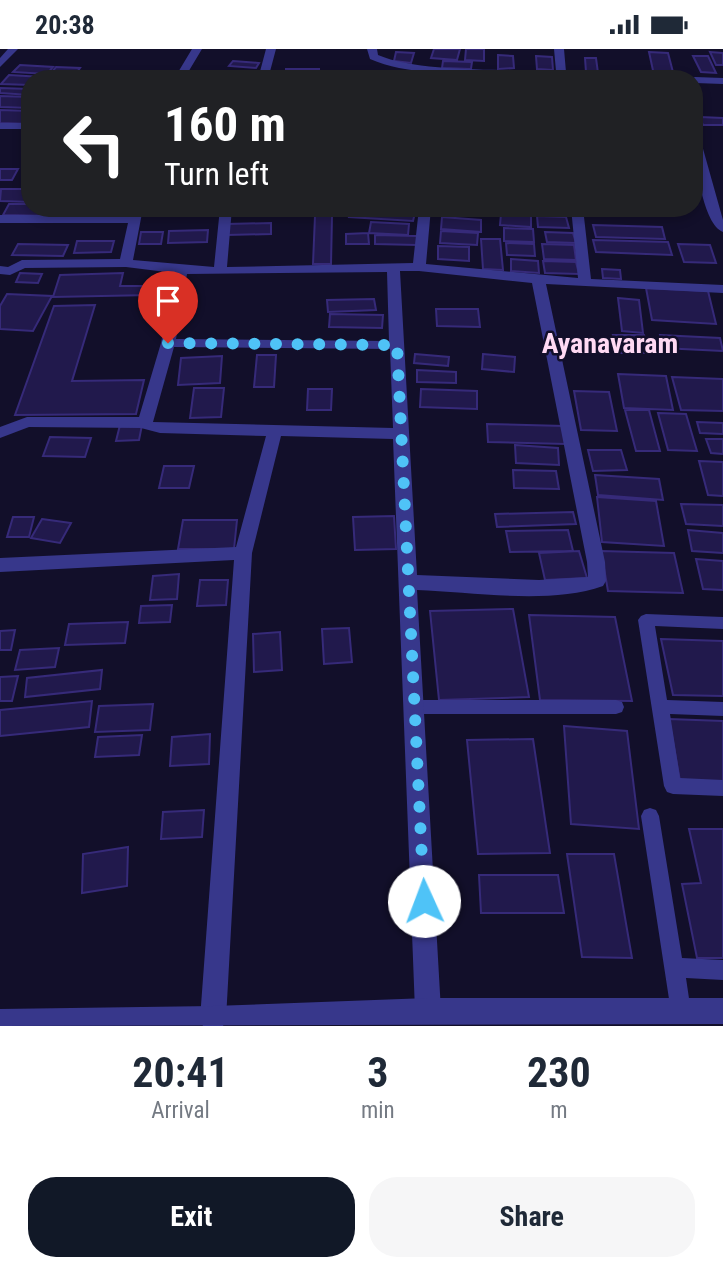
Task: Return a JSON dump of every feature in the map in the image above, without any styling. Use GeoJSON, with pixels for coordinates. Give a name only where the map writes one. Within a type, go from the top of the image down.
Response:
{"type":"FeatureCollection","features":[{"type":"Feature","properties":{"kind":"street"},"geometry":{"type":"LineString","coordinates":[[0,64],[13,49]]}},
{"type":"Feature","properties":{"kind":"street"},"geometry":{"type":"LineString","coordinates":[[184,70],[197,49]]}},
{"type":"Feature","properties":{"kind":"street"},"geometry":{"type":"LineString","coordinates":[[265,70],[271,49]]}},
{"type":"Feature","properties":{"kind":"street"},"geometry":{"type":"LineString","coordinates":[[372,49],[373,57],[417,70]]}},
{"type":"Feature","properties":{"kind":"street"},"geometry":{"type":"LineString","coordinates":[[559,49],[561,70]]}},
{"type":"Feature","properties":{"kind":"street"},"geometry":{"type":"LineString","coordinates":[[703,80],[723,81]]}},
{"type":"Feature","properties":{"kind":"street"},"geometry":{"type":"LineString","coordinates":[[0,126],[21,126]]}},
{"type":"Feature","properties":{"kind":"street"},"geometry":{"type":"LineString","coordinates":[[703,170],[716,221],[723,228]]}},
{"type":"Feature","properties":{"kind":"street"},"geometry":{"type":"LineString","coordinates":[[0,219],[54,217]]}},
{"type":"Feature","properties":{"kind":"street"},"geometry":{"type":"LineString","coordinates":[[126,263],[134,217]]}},
{"type":"Feature","properties":{"kind":"street"},"geometry":{"type":"LineString","coordinates":[[220,271],[225,217]]}},
{"type":"Feature","properties":{"kind":"street"},"geometry":{"type":"LineString","coordinates":[[419,267],[424,217]]}},
{"type":"Feature","properties":{"kind":"street"},"geometry":{"type":"LineString","coordinates":[[578,217],[585,283]]}},
{"type":"Feature","properties":{"kind":"street"},"geometry":{"type":"LineString","coordinates":[[0,270],[10,271],[22,264],[126,263],[181,270],[220,271],[393,266],[721,293]]}},
{"type":"Feature","properties":{"kind":"street"},"geometry":{"type":"LineString","coordinates":[[393,266],[416,707],[428,1011]]}},
{"type":"Feature","properties":{"kind":"street"},"geometry":{"type":"LineString","coordinates":[[0,433],[27,422],[143,422],[148,418],[168,343],[181,270]]}},
{"type":"Feature","properties":{"kind":"street"},"geometry":{"type":"LineString","coordinates":[[410,582],[561,587],[592,585],[597,581],[596,562],[538,280]]}},
{"type":"Feature","properties":{"kind":"street"},"geometry":{"type":"LineString","coordinates":[[168,343],[397,345]]}},
{"type":"Feature","properties":{"kind":"street"},"geometry":{"type":"LineString","coordinates":[[143,422],[149,427],[160,428],[400,435]]}},
{"type":"Feature","properties":{"kind":"street"},"geometry":{"type":"LineString","coordinates":[[213,1019],[243,554],[275,431]]}},
{"type":"Feature","properties":{"kind":"street"},"geometry":{"type":"LineString","coordinates":[[0,565],[243,554]]}},
{"type":"Feature","properties":{"kind":"street"},"geometry":{"type":"LineString","coordinates":[[0,1022],[213,1019],[428,1011],[723,1011]]}},
{"type":"Feature","properties":{"kind":"lane"},"geometry":{"type":"LineString","coordinates":[[723,623],[646,621],[673,786],[723,788]]}},
{"type":"Feature","properties":{"kind":"lane"},"geometry":{"type":"LineString","coordinates":[[416,707],[616,707]]}},
{"type":"Feature","properties":{"kind":"lane"},"geometry":{"type":"LineString","coordinates":[[661,707],[723,709]]}},
{"type":"Feature","properties":{"kind":"lane"},"geometry":{"type":"LineString","coordinates":[[650,816],[681,1012]]}},
{"type":"Feature","properties":{"kind":"lane"},"geometry":{"type":"LineString","coordinates":[[674,968],[723,970]]}},
{"type":"Feature","properties":{"kind":"building"},"geometry":{"type":"Polygon","coordinates":[[[434,49],[460,49],[457,60],[431,58],[434,49]]]}},
{"type":"Feature","properties":{"kind":"building"},"geometry":{"type":"Polygon","coordinates":[[[466,49],[484,49],[484,61],[465,60],[466,49]]]}},
{"type":"Feature","properties":{"kind":"building"},"geometry":{"type":"Polygon","coordinates":[[[396,52],[414,53],[411,63],[394,61],[396,52]]]}},
{"type":"Feature","properties":{"kind":"building"},"geometry":{"type":"Polygon","coordinates":[[[649,52],[668,53],[672,70],[653,70],[649,52]]]}},
{"type":"Feature","properties":{"kind":"building"},"geometry":{"type":"Polygon","coordinates":[[[710,52],[723,53],[723,65],[716,65],[710,52]]]}},
{"type":"Feature","properties":{"kind":"building"},"geometry":{"type":"Polygon","coordinates":[[[498,55],[513,56],[514,68],[498,69],[498,55]]]}},
{"type":"Feature","properties":{"kind":"building"},"geometry":{"type":"Polygon","coordinates":[[[536,56],[552,57],[553,70],[537,69],[536,56]]]}},
{"type":"Feature","properties":{"kind":"building"},"geometry":{"type":"Polygon","coordinates":[[[693,56],[708,56],[716,73],[703,72],[693,56]]]}},
{"type":"Feature","properties":{"kind":"building"},"geometry":{"type":"Polygon","coordinates":[[[585,58],[596,58],[598,70],[586,70],[585,58]]]}},
{"type":"Feature","properties":{"kind":"building"},"geometry":{"type":"Polygon","coordinates":[[[233,61],[259,63],[256,68],[229,66],[233,61]]]}},
{"type":"Feature","properties":{"kind":"building"},"geometry":{"type":"Polygon","coordinates":[[[443,61],[472,62],[471,69],[442,68],[443,61]]]}},
{"type":"Feature","properties":{"kind":"building"},"geometry":{"type":"Polygon","coordinates":[[[20,65],[53,67],[50,70],[13,72],[20,65]]]}},
{"type":"Feature","properties":{"kind":"building"},"geometry":{"type":"Polygon","coordinates":[[[56,67],[80,68],[79,70],[54,70],[56,67]]]}},
{"type":"Feature","properties":{"kind":"building"},"geometry":{"type":"Polygon","coordinates":[[[286,69],[319,69],[319,70],[286,69]]]}},
{"type":"Feature","properties":{"kind":"building"},"geometry":{"type":"Polygon","coordinates":[[[9,75],[21,76],[21,85],[1,84],[9,75]]]}},
{"type":"Feature","properties":{"kind":"building"},"geometry":{"type":"Polygon","coordinates":[[[0,88],[21,89],[21,94],[0,93],[0,88]]]}},
{"type":"Feature","properties":{"kind":"building"},"geometry":{"type":"Polygon","coordinates":[[[0,96],[21,97],[21,108],[0,107],[0,96]]]}},
{"type":"Feature","properties":{"kind":"building"},"geometry":{"type":"Polygon","coordinates":[[[0,110],[21,111],[21,124],[0,123],[0,110]]]}},
{"type":"Feature","properties":{"kind":"building"},"geometry":{"type":"Polygon","coordinates":[[[703,117],[723,118],[723,125],[703,125],[703,117]]]}},
{"type":"Feature","properties":{"kind":"building"},"geometry":{"type":"Polygon","coordinates":[[[0,169],[18,169],[12,180],[0,180],[0,169]]]}},
{"type":"Feature","properties":{"kind":"building"},"geometry":{"type":"Polygon","coordinates":[[[1,189],[21,189],[21,202],[0,201],[1,189]]]}},
{"type":"Feature","properties":{"kind":"building"},"geometry":{"type":"Polygon","coordinates":[[[9,204],[21,204],[21,215],[3,215],[9,204]]]}},
{"type":"Feature","properties":{"kind":"building"},"geometry":{"type":"Polygon","coordinates":[[[315,217],[332,217],[331,264],[313,264],[315,217]]]}},
{"type":"Feature","properties":{"kind":"building"},"geometry":{"type":"Polygon","coordinates":[[[349,217],[414,217],[413,221],[349,217]]]}},
{"type":"Feature","properties":{"kind":"building"},"geometry":{"type":"Polygon","coordinates":[[[442,217],[481,220],[481,232],[441,229],[442,217]]]}},
{"type":"Feature","properties":{"kind":"building"},"geometry":{"type":"Polygon","coordinates":[[[501,217],[531,217],[531,227],[500,225],[501,217]]]}},
{"type":"Feature","properties":{"kind":"building"},"geometry":{"type":"Polygon","coordinates":[[[537,217],[566,217],[569,228],[538,227],[537,217]]]}},
{"type":"Feature","properties":{"kind":"building"},"geometry":{"type":"Polygon","coordinates":[[[371,222],[409,224],[408,235],[369,233],[371,222]]]}},
{"type":"Feature","properties":{"kind":"building"},"geometry":{"type":"Polygon","coordinates":[[[271,223],[271,234],[227,235],[227,224],[271,223]]]}},
{"type":"Feature","properties":{"kind":"building"},"geometry":{"type":"Polygon","coordinates":[[[593,225],[662,227],[665,239],[596,237],[593,225]]]}},
{"type":"Feature","properties":{"kind":"building"},"geometry":{"type":"Polygon","coordinates":[[[504,228],[533,229],[534,242],[504,241],[504,228]]]}},
{"type":"Feature","properties":{"kind":"building"},"geometry":{"type":"Polygon","coordinates":[[[208,230],[207,242],[168,243],[169,231],[208,230]]]}},
{"type":"Feature","properties":{"kind":"building"},"geometry":{"type":"Polygon","coordinates":[[[441,231],[478,233],[477,245],[440,243],[441,231]]]}},
{"type":"Feature","properties":{"kind":"building"},"geometry":{"type":"Polygon","coordinates":[[[141,232],[163,232],[161,244],[139,244],[141,232]]]}},
{"type":"Feature","properties":{"kind":"building"},"geometry":{"type":"Polygon","coordinates":[[[545,232],[573,233],[576,243],[547,242],[545,232]]]}},
{"type":"Feature","properties":{"kind":"building"},"geometry":{"type":"Polygon","coordinates":[[[368,233],[369,244],[346,244],[346,234],[368,233]]]}},
{"type":"Feature","properties":{"kind":"building"},"geometry":{"type":"Polygon","coordinates":[[[375,235],[417,236],[417,245],[375,244],[375,235]]]}},
{"type":"Feature","properties":{"kind":"building"},"geometry":{"type":"Polygon","coordinates":[[[481,239],[500,239],[503,270],[483,269],[481,239]]]}},
{"type":"Feature","properties":{"kind":"building"},"geometry":{"type":"Polygon","coordinates":[[[593,240],[668,242],[672,255],[596,252],[593,240]]]}},
{"type":"Feature","properties":{"kind":"building"},"geometry":{"type":"Polygon","coordinates":[[[77,241],[114,241],[111,252],[74,253],[77,241]]]}},
{"type":"Feature","properties":{"kind":"building"},"geometry":{"type":"Polygon","coordinates":[[[506,243],[534,244],[535,256],[507,255],[506,243]]]}},
{"type":"Feature","properties":{"kind":"building"},"geometry":{"type":"Polygon","coordinates":[[[18,244],[68,245],[63,256],[12,255],[18,244]]]}},
{"type":"Feature","properties":{"kind":"building"},"geometry":{"type":"Polygon","coordinates":[[[542,244],[574,245],[576,260],[544,259],[542,244]]]}},
{"type":"Feature","properties":{"kind":"building"},"geometry":{"type":"Polygon","coordinates":[[[678,244],[710,245],[716,263],[684,262],[678,244]]]}},
{"type":"Feature","properties":{"kind":"building"},"geometry":{"type":"Polygon","coordinates":[[[438,246],[469,247],[469,261],[438,259],[438,246]]]}},
{"type":"Feature","properties":{"kind":"building"},"geometry":{"type":"Polygon","coordinates":[[[511,259],[538,261],[539,273],[511,271],[511,259]]]}},
{"type":"Feature","properties":{"kind":"building"},"geometry":{"type":"Polygon","coordinates":[[[543,261],[576,262],[579,274],[545,273],[543,261]]]}},
{"type":"Feature","properties":{"kind":"building"},"geometry":{"type":"Polygon","coordinates":[[[602,269],[620,270],[621,279],[603,278],[602,269]]]}},
{"type":"Feature","properties":{"kind":"building"},"geometry":{"type":"Polygon","coordinates":[[[20,273],[42,274],[38,283],[16,282],[20,273]]]}},
{"type":"Feature","properties":{"kind":"building"},"geometry":{"type":"Polygon","coordinates":[[[123,273],[120,286],[153,286],[151,295],[53,297],[60,275],[123,273]]]}},
{"type":"Feature","properties":{"kind":"building"},"geometry":{"type":"Polygon","coordinates":[[[646,288],[708,291],[716,324],[652,320],[646,288]]]}},
{"type":"Feature","properties":{"kind":"building"},"geometry":{"type":"Polygon","coordinates":[[[7,294],[52,296],[33,331],[0,329],[0,306],[7,294]]]}},
{"type":"Feature","properties":{"kind":"building"},"geometry":{"type":"Polygon","coordinates":[[[618,298],[639,300],[643,333],[622,331],[618,298]]]}},
{"type":"Feature","properties":{"kind":"building"},"geometry":{"type":"Polygon","coordinates":[[[374,299],[376,310],[328,312],[327,300],[374,299]]]}},
{"type":"Feature","properties":{"kind":"building"},"geometry":{"type":"Polygon","coordinates":[[[95,305],[72,381],[144,380],[136,414],[15,415],[54,306],[95,305]]]}},
{"type":"Feature","properties":{"kind":"building"},"geometry":{"type":"Polygon","coordinates":[[[436,309],[478,309],[480,327],[437,326],[436,309]]]}},
{"type":"Feature","properties":{"kind":"building"},"geometry":{"type":"Polygon","coordinates":[[[330,314],[383,315],[382,328],[329,327],[330,314]]]}},
{"type":"Feature","properties":{"kind":"building"},"geometry":{"type":"Polygon","coordinates":[[[613,335],[644,335],[650,353],[619,353],[613,335]]]}},
{"type":"Feature","properties":{"kind":"building"},"geometry":{"type":"Polygon","coordinates":[[[660,335],[720,338],[723,351],[662,348],[660,335]]]}},
{"type":"Feature","properties":{"kind":"building"},"geometry":{"type":"Polygon","coordinates":[[[415,354],[449,357],[448,366],[414,363],[415,354]]]}},
{"type":"Feature","properties":{"kind":"building"},"geometry":{"type":"Polygon","coordinates":[[[483,354],[515,357],[514,372],[482,369],[483,354]]]}},
{"type":"Feature","properties":{"kind":"building"},"geometry":{"type":"Polygon","coordinates":[[[257,355],[276,355],[274,387],[254,387],[257,355]]]}},
{"type":"Feature","properties":{"kind":"building"},"geometry":{"type":"Polygon","coordinates":[[[222,356],[220,383],[178,385],[181,358],[222,356]]]}},
{"type":"Feature","properties":{"kind":"building"},"geometry":{"type":"Polygon","coordinates":[[[417,370],[456,372],[456,383],[417,382],[417,370]]]}},
{"type":"Feature","properties":{"kind":"building"},"geometry":{"type":"Polygon","coordinates":[[[618,374],[666,376],[673,410],[624,408],[618,374]]]}},
{"type":"Feature","properties":{"kind":"building"},"geometry":{"type":"Polygon","coordinates":[[[672,377],[723,379],[723,411],[681,410],[672,377]]]}},
{"type":"Feature","properties":{"kind":"building"},"geometry":{"type":"Polygon","coordinates":[[[194,388],[224,388],[221,417],[190,418],[194,388]]]}},
{"type":"Feature","properties":{"kind":"building"},"geometry":{"type":"Polygon","coordinates":[[[308,389],[332,389],[331,410],[307,410],[308,389]]]}},
{"type":"Feature","properties":{"kind":"building"},"geometry":{"type":"Polygon","coordinates":[[[421,389],[477,391],[477,409],[420,407],[421,389]]]}},
{"type":"Feature","properties":{"kind":"building"},"geometry":{"type":"Polygon","coordinates":[[[574,391],[609,392],[617,431],[581,430],[574,391]]]}},
{"type":"Feature","properties":{"kind":"building"},"geometry":{"type":"Polygon","coordinates":[[[625,410],[649,410],[660,451],[636,451],[625,410]]]}},
{"type":"Feature","properties":{"kind":"building"},"geometry":{"type":"Polygon","coordinates":[[[658,413],[686,414],[697,451],[668,450],[658,413]]]}},
{"type":"Feature","properties":{"kind":"building"},"geometry":{"type":"Polygon","coordinates":[[[697,422],[723,423],[723,434],[700,433],[697,422]]]}},
{"type":"Feature","properties":{"kind":"building"},"geometry":{"type":"Polygon","coordinates":[[[487,424],[564,426],[566,444],[488,442],[487,424]]]}},
{"type":"Feature","properties":{"kind":"building"},"geometry":{"type":"Polygon","coordinates":[[[120,425],[142,425],[139,440],[116,441],[120,425]]]}},
{"type":"Feature","properties":{"kind":"building"},"geometry":{"type":"Polygon","coordinates":[[[50,437],[91,438],[85,457],[43,456],[50,437]]]}},
{"type":"Feature","properties":{"kind":"building"},"geometry":{"type":"Polygon","coordinates":[[[706,439],[723,439],[723,454],[711,453],[706,439]]]}},
{"type":"Feature","properties":{"kind":"building"},"geometry":{"type":"Polygon","coordinates":[[[515,445],[558,448],[559,465],[516,463],[515,445]]]}},
{"type":"Feature","properties":{"kind":"building"},"geometry":{"type":"Polygon","coordinates":[[[588,450],[621,450],[627,470],[593,471],[588,450]]]}},
{"type":"Feature","properties":{"kind":"building"},"geometry":{"type":"Polygon","coordinates":[[[699,461],[723,462],[723,496],[708,495],[699,461]]]}},
{"type":"Feature","properties":{"kind":"building"},"geometry":{"type":"Polygon","coordinates":[[[164,466],[194,466],[189,488],[159,488],[164,466]]]}},
{"type":"Feature","properties":{"kind":"building"},"geometry":{"type":"Polygon","coordinates":[[[513,470],[556,471],[559,489],[514,488],[513,470]]]}},
{"type":"Feature","properties":{"kind":"building"},"geometry":{"type":"Polygon","coordinates":[[[595,475],[659,479],[663,500],[598,495],[595,475]]]}},
{"type":"Feature","properties":{"kind":"building"},"geometry":{"type":"Polygon","coordinates":[[[597,497],[656,501],[664,546],[602,542],[597,497]]]}},
{"type":"Feature","properties":{"kind":"building"},"geometry":{"type":"Polygon","coordinates":[[[681,504],[723,505],[723,526],[686,524],[681,504]]]}},
{"type":"Feature","properties":{"kind":"building"},"geometry":{"type":"Polygon","coordinates":[[[573,512],[576,524],[497,527],[495,514],[573,512]]]}},
{"type":"Feature","properties":{"kind":"building"},"geometry":{"type":"Polygon","coordinates":[[[394,516],[396,549],[355,550],[353,517],[394,516]]]}},
{"type":"Feature","properties":{"kind":"building"},"geometry":{"type":"Polygon","coordinates":[[[13,517],[34,517],[29,537],[7,537],[13,517]]]}},
{"type":"Feature","properties":{"kind":"building"},"geometry":{"type":"Polygon","coordinates":[[[42,519],[71,523],[60,543],[31,538],[42,519]]]}},
{"type":"Feature","properties":{"kind":"building"},"geometry":{"type":"Polygon","coordinates":[[[183,520],[237,520],[234,549],[178,549],[183,520]]]}},
{"type":"Feature","properties":{"kind":"building"},"geometry":{"type":"Polygon","coordinates":[[[568,530],[573,551],[510,552],[506,531],[568,530]]]}},
{"type":"Feature","properties":{"kind":"building"},"geometry":{"type":"Polygon","coordinates":[[[688,530],[723,533],[723,553],[692,551],[688,530]]]}},
{"type":"Feature","properties":{"kind":"building"},"geometry":{"type":"Polygon","coordinates":[[[579,551],[587,578],[545,580],[539,553],[579,551]]]}},
{"type":"Feature","properties":{"kind":"building"},"geometry":{"type":"Polygon","coordinates":[[[601,551],[674,553],[683,593],[608,591],[601,551]]]}},
{"type":"Feature","properties":{"kind":"building"},"geometry":{"type":"Polygon","coordinates":[[[696,559],[723,561],[723,590],[703,589],[696,559]]]}},
{"type":"Feature","properties":{"kind":"building"},"geometry":{"type":"Polygon","coordinates":[[[179,574],[177,599],[150,600],[153,576],[179,574]]]}},
{"type":"Feature","properties":{"kind":"building"},"geometry":{"type":"Polygon","coordinates":[[[200,580],[228,580],[226,605],[197,606],[200,580]]]}},
{"type":"Feature","properties":{"kind":"building"},"geometry":{"type":"Polygon","coordinates":[[[172,605],[170,622],[139,623],[141,606],[172,605]]]}},
{"type":"Feature","properties":{"kind":"building"},"geometry":{"type":"Polygon","coordinates":[[[513,609],[529,697],[439,700],[430,611],[513,609]]]}},
{"type":"Feature","properties":{"kind":"building"},"geometry":{"type":"Polygon","coordinates":[[[529,615],[615,617],[632,701],[540,700],[529,615]]]}},
{"type":"Feature","properties":{"kind":"building"},"geometry":{"type":"Polygon","coordinates":[[[128,622],[125,643],[65,645],[69,624],[128,622]]]}},
{"type":"Feature","properties":{"kind":"building"},"geometry":{"type":"Polygon","coordinates":[[[349,628],[352,662],[324,664],[322,629],[349,628]]]}},
{"type":"Feature","properties":{"kind":"building"},"geometry":{"type":"Polygon","coordinates":[[[15,630],[11,650],[0,650],[0,631],[15,630]]]}},
{"type":"Feature","properties":{"kind":"building"},"geometry":{"type":"Polygon","coordinates":[[[280,632],[282,670],[254,672],[253,634],[280,632]]]}},
{"type":"Feature","properties":{"kind":"building"},"geometry":{"type":"Polygon","coordinates":[[[661,639],[723,641],[723,696],[673,695],[661,639]]]}},
{"type":"Feature","properties":{"kind":"building"},"geometry":{"type":"Polygon","coordinates":[[[59,648],[55,667],[15,670],[20,650],[59,648]]]}},
{"type":"Feature","properties":{"kind":"building"},"geometry":{"type":"Polygon","coordinates":[[[102,670],[100,689],[25,697],[27,678],[102,670]]]}},
{"type":"Feature","properties":{"kind":"building"},"geometry":{"type":"Polygon","coordinates":[[[18,676],[12,701],[0,701],[0,677],[18,676]]]}},
{"type":"Feature","properties":{"kind":"building"},"geometry":{"type":"Polygon","coordinates":[[[92,701],[89,727],[0,736],[0,710],[92,701]]]}},
{"type":"Feature","properties":{"kind":"building"},"geometry":{"type":"Polygon","coordinates":[[[153,704],[150,730],[95,732],[99,706],[153,704]]]}},
{"type":"Feature","properties":{"kind":"building"},"geometry":{"type":"Polygon","coordinates":[[[669,719],[723,721],[723,783],[680,781],[669,719]]]}},
{"type":"Feature","properties":{"kind":"building"},"geometry":{"type":"Polygon","coordinates":[[[564,726],[627,731],[639,829],[571,824],[564,726]]]}},
{"type":"Feature","properties":{"kind":"building"},"geometry":{"type":"Polygon","coordinates":[[[210,734],[209,764],[170,766],[172,737],[210,734]]]}},
{"type":"Feature","properties":{"kind":"building"},"geometry":{"type":"Polygon","coordinates":[[[142,735],[139,755],[95,757],[98,737],[142,735]]]}},
{"type":"Feature","properties":{"kind":"building"},"geometry":{"type":"Polygon","coordinates":[[[533,739],[550,853],[478,854],[467,740],[533,739]]]}},
{"type":"Feature","properties":{"kind":"building"},"geometry":{"type":"Polygon","coordinates":[[[204,810],[202,837],[161,839],[163,812],[204,810]]]}},
{"type":"Feature","properties":{"kind":"building"},"geometry":{"type":"Polygon","coordinates":[[[689,829],[723,829],[723,958],[697,958],[682,884],[701,883],[689,829]]]}},
{"type":"Feature","properties":{"kind":"building"},"geometry":{"type":"Polygon","coordinates":[[[128,847],[127,886],[82,893],[83,854],[128,847]]]}},
{"type":"Feature","properties":{"kind":"building"},"geometry":{"type":"Polygon","coordinates":[[[567,854],[614,854],[632,958],[582,957],[567,854]]]}},
{"type":"Feature","properties":{"kind":"building"},"geometry":{"type":"Polygon","coordinates":[[[479,875],[558,875],[564,913],[481,913],[479,875]]]}},
{"type":"Feature","properties":{"kind":"district","name":"Ayanavaram"},"geometry":{"type":"Point","coordinates":[610,343]}},
{"type":"Feature","properties":{"kind":"route"},"geometry":{"type":"LineString","coordinates":[[168,343],[397,345],[424,901]]}}]}
